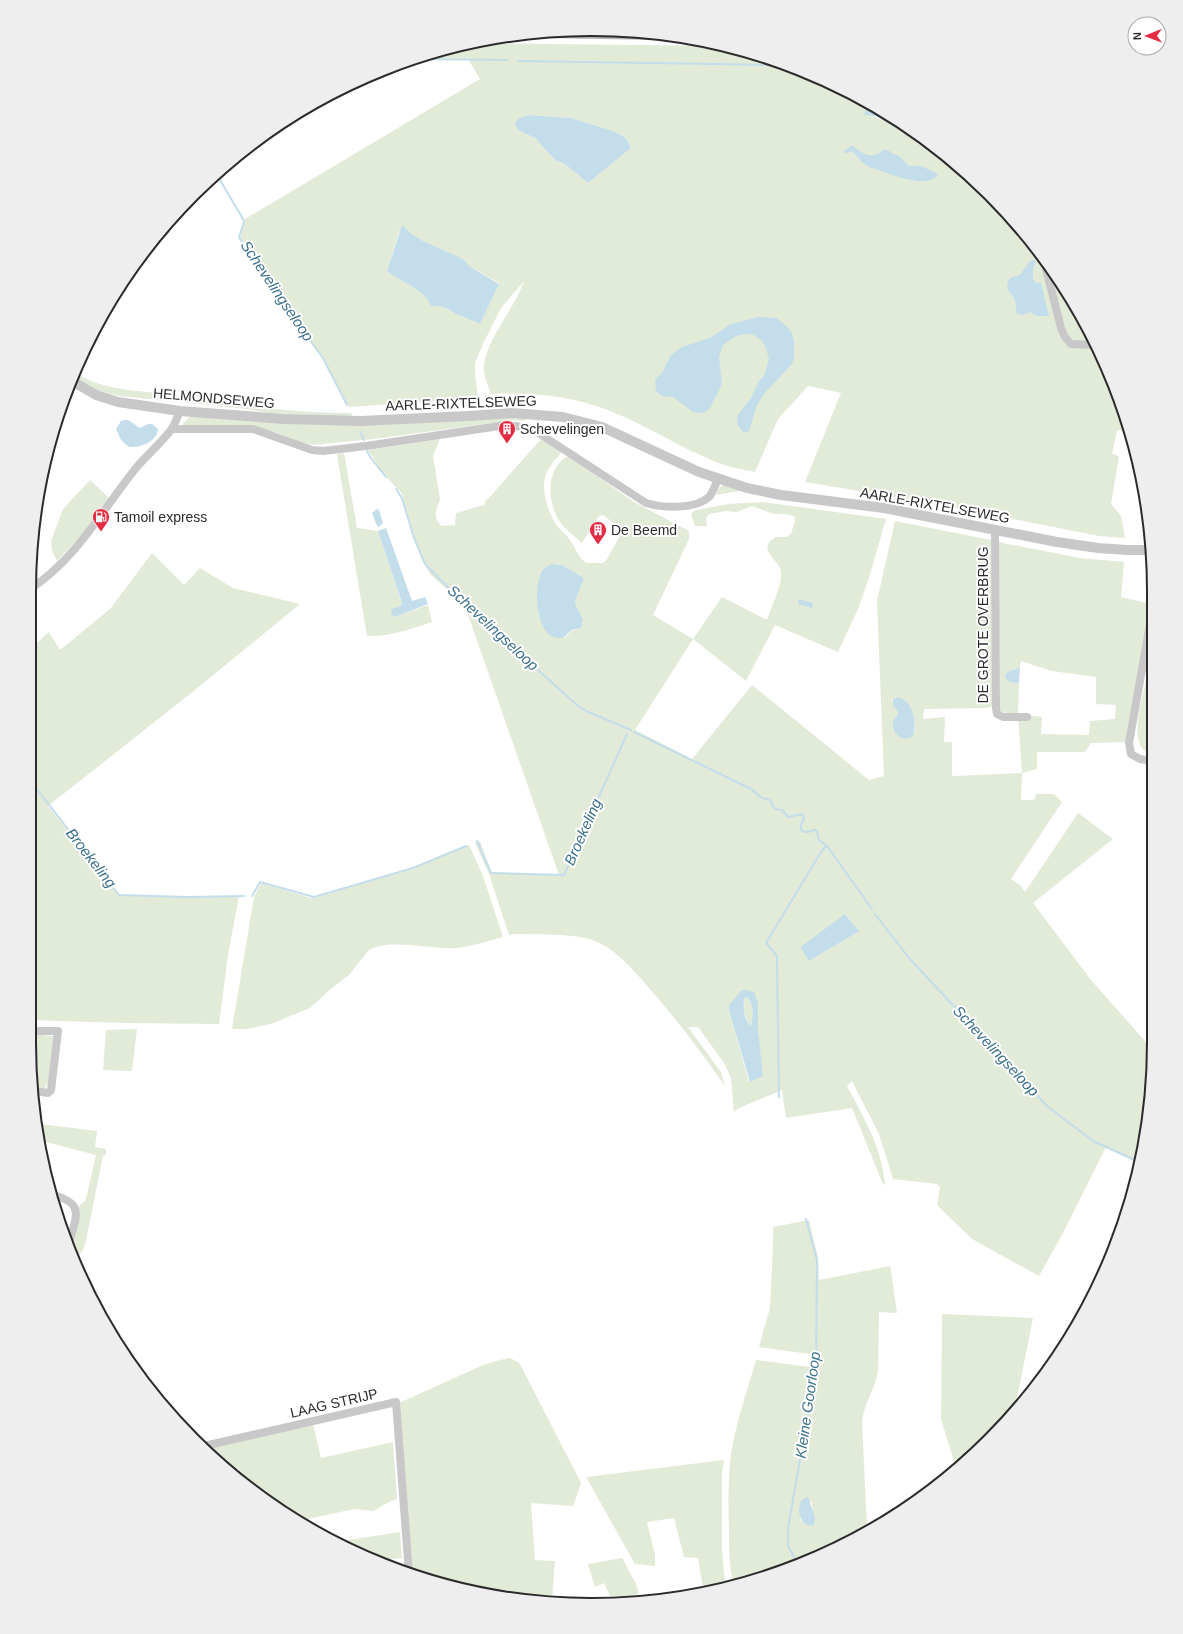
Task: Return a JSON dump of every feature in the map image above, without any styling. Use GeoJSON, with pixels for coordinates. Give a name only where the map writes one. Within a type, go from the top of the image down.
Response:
{"type":"FeatureCollection","features":[{"type":"Feature","properties":{"kind":"street"},"geometry":{"type":"LineString","coordinates":[[1048,275],[1061,328],[1070,344],[1089,345]]}},
{"type":"Feature","properties":{"kind":"street","name":"HELMONDSEWEG"},"geometry":{"type":"LineString","coordinates":[[76,384],[96,396],[118,402],[180,411],[297,420],[360,421]]}},
{"type":"Feature","properties":{"kind":"street"},"geometry":{"type":"LineString","coordinates":[[36,585],[47,578],[72,553],[103,514],[136,468],[172,429],[180,411]]}},
{"type":"Feature","properties":{"kind":"street","name":"AARLE-RIXTELSEWEG"},"geometry":{"type":"LineString","coordinates":[[360,421],[468,416],[512,412],[563,417],[602,427],[699,472],[747,488],[780,495],[884,508],[1057,542],[1091,547],[1145,550]]}},
{"type":"Feature","properties":{"kind":"street","name":"AARLE-RIXTELSEWEG"},"geometry":{"type":"LineString","coordinates":[[366,446],[506,425],[524,427],[537,432],[567,450],[646,503],[658,507],[676,507],[701,501],[710,495],[718,479]]}},
{"type":"Feature","properties":{"kind":"street","name":"HELMONDSEWEG"},"geometry":{"type":"LineString","coordinates":[[172,429],[253,429],[312,450],[323,451],[366,446]]}},
{"type":"Feature","properties":{"kind":"street","name":"DE GROTE OVERBRUG"},"geometry":{"type":"LineString","coordinates":[[995,529],[996,708],[998,714],[1003,717],[1027,717]]}},
{"type":"Feature","properties":{"kind":"street"},"geometry":{"type":"LineString","coordinates":[[1147,641],[1129,743],[1131,754],[1140,759],[1147,760]]}},
{"type":"Feature","properties":{"kind":"street"},"geometry":{"type":"LineString","coordinates":[[36,1031],[58,1031],[51,1090],[48,1092],[38,1091]]}},
{"type":"Feature","properties":{"kind":"street"},"geometry":{"type":"LineString","coordinates":[[58,1196],[65,1198],[74,1206],[76,1216],[71,1236]]}},
{"type":"Feature","properties":{"kind":"street","name":"LAAG STRIJP"},"geometry":{"type":"LineString","coordinates":[[209,1445],[396,1402],[408,1567]]}},
{"type":"Feature","properties":{"kind":"green space"},"geometry":{"type":"Polygon","coordinates":[[[505,43],[700,47],[770,65],[804,78],[869,110],[873,112],[872,116],[885,120],[930,151],[958,174],[984,199],[1009,225],[1032,253],[1073,314],[1090,346],[1105,379],[1123,431],[1117,430],[1112,454],[1119,456],[1111,504],[1121,516],[1125,538],[1099,536],[943,505],[805,482],[841,393],[808,386],[778,419],[755,472],[730,467],[716,462],[622,416],[594,405],[565,398],[536,394],[491,394],[484,372],[486,354],[496,333],[515,302],[524,281],[501,308],[475,363],[478,398],[349,407],[338,385],[312,342],[241,239],[240,236],[245,219],[480,79],[468,59],[436,58],[505,43]],[[528,115],[518,130],[535,138],[555,160],[565,164],[588,183],[631,148],[626,138],[613,131],[571,118],[528,115]],[[402,225],[387,271],[418,290],[428,299],[431,305],[443,307],[480,324],[499,283],[469,266],[462,259],[413,235],[402,225]]]}},
{"type":"Feature","properties":{"kind":"green space"},"geometry":{"type":"Polygon","coordinates":[[[80,375],[99,384],[126,390],[168,394],[264,408],[308,412],[352,413],[351,417],[270,413],[239,408],[119,396],[96,390],[78,379],[80,375]]]}},
{"type":"Feature","properties":{"kind":"green space"},"geometry":{"type":"Polygon","coordinates":[[[526,415],[525,421],[513,420],[382,438],[314,445],[299,442],[278,433],[262,430],[183,426],[183,423],[191,416],[301,424],[341,425],[526,415]]]}},
{"type":"Feature","properties":{"kind":"green space"},"geometry":{"type":"Polygon","coordinates":[[[440,439],[433,456],[440,499],[436,509],[436,516],[442,526],[455,525],[456,513],[484,505],[486,499],[488,499],[541,439],[562,452],[550,467],[545,477],[544,489],[549,510],[558,527],[569,538],[580,557],[586,563],[602,563],[606,561],[623,530],[603,515],[599,516],[582,543],[560,522],[553,506],[551,496],[552,477],[561,461],[569,456],[634,502],[689,531],[689,539],[653,615],[693,639],[635,730],[692,759],[752,685],[869,780],[884,776],[877,601],[895,521],[991,540],[994,705],[987,708],[924,709],[923,719],[945,717],[944,742],[952,742],[952,776],[1022,773],[1021,800],[1034,800],[1036,794],[1054,794],[1062,802],[1011,879],[1020,885],[1025,892],[1078,813],[1113,839],[1033,903],[1091,980],[1147,1043],[1146,1079],[1142,1115],[1134,1160],[1106,1147],[1063,1233],[1039,1276],[972,1239],[937,1205],[940,1187],[937,1184],[893,1179],[879,1134],[852,1081],[847,1086],[866,1122],[876,1146],[885,1185],[883,1184],[852,1108],[786,1118],[782,1090],[737,1109],[734,1112],[731,1078],[724,1063],[698,1027],[688,1027],[721,1072],[725,1086],[670,1012],[638,975],[617,954],[609,948],[592,940],[574,936],[509,935],[489,874],[475,843],[480,841],[491,872],[559,875],[466,609],[468,608],[431,575],[416,544],[402,494],[382,472],[368,450],[440,439]],[[552,564],[545,568],[540,575],[537,600],[539,616],[565,638],[571,631],[581,628],[575,601],[584,578],[562,565],[552,564]],[[894,698],[892,701],[898,712],[894,720],[914,733],[915,724],[894,698]],[[846,914],[809,961],[858,932],[846,914]],[[749,991],[729,1011],[749,1082],[761,1059],[758,1029],[758,1003],[749,991]]]}},
{"type":"Feature","properties":{"kind":"green space"},"geometry":{"type":"Polygon","coordinates":[[[344,453],[357,528],[378,531],[402,604],[395,617],[428,605],[432,622],[392,634],[367,636],[337,454],[344,453]]]}},
{"type":"Feature","properties":{"kind":"green space"},"geometry":{"type":"Polygon","coordinates":[[[90,480],[109,498],[79,538],[57,561],[52,551],[51,541],[63,509],[90,480]]]}},
{"type":"Feature","properties":{"kind":"green space"},"geometry":{"type":"Polygon","coordinates":[[[725,484],[745,490],[716,495],[719,488],[725,484]]]}},
{"type":"Feature","properties":{"kind":"green space"},"geometry":{"type":"Polygon","coordinates":[[[763,502],[886,519],[869,578],[858,609],[838,652],[775,625],[746,681],[693,639],[722,597],[767,620],[779,589],[781,576],[781,571],[770,554],[768,546],[770,541],[776,537],[786,537],[791,534],[795,521],[794,516],[774,514],[752,506],[737,512],[726,511],[709,514],[706,518],[707,526],[695,526],[691,514],[693,511],[728,504],[763,502]]]}},
{"type":"Feature","properties":{"kind":"green space"},"geometry":{"type":"Polygon","coordinates":[[[998,542],[1080,558],[1124,562],[1121,597],[1147,603],[1147,628],[1126,742],[1091,743],[1085,752],[1037,752],[1037,769],[1022,773],[1018,715],[1002,712],[1000,710],[998,542]],[[1021,661],[1020,667],[1012,670],[1014,683],[1019,683],[1018,714],[1042,717],[1041,734],[1089,735],[1090,721],[1115,719],[1116,705],[1096,704],[1096,677],[1052,671],[1021,661]]]}},
{"type":"Feature","properties":{"kind":"green space"},"geometry":{"type":"Polygon","coordinates":[[[152,553],[184,585],[200,568],[233,588],[300,604],[190,694],[48,806],[119,895],[186,897],[239,896],[228,955],[219,1024],[36,1020],[36,644],[49,632],[60,650],[110,609],[152,553]]]}},
{"type":"Feature","properties":{"kind":"green space"},"geometry":{"type":"Polygon","coordinates":[[[1147,680],[1147,752],[1143,750],[1139,742],[1138,721],[1147,680]]]}},
{"type":"Feature","properties":{"kind":"green space"},"geometry":{"type":"Polygon","coordinates":[[[469,845],[483,876],[503,937],[475,945],[457,948],[398,944],[376,947],[368,951],[349,975],[310,1008],[271,1024],[246,1029],[232,1029],[254,897],[261,883],[315,898],[409,869],[469,845]]]}},
{"type":"Feature","properties":{"kind":"green space"},"geometry":{"type":"Polygon","coordinates":[[[747,997],[752,1006],[751,1026],[749,1025],[743,1009],[744,999],[747,997]]]}},
{"type":"Feature","properties":{"kind":"green space"},"geometry":{"type":"Polygon","coordinates":[[[137,1029],[132,1071],[103,1070],[106,1030],[137,1029]]]}},
{"type":"Feature","properties":{"kind":"green space"},"geometry":{"type":"Polygon","coordinates":[[[36,1035],[53,1036],[54,1039],[48,1082],[45,1088],[38,1087],[36,1035]]]}},
{"type":"Feature","properties":{"kind":"green space"},"geometry":{"type":"Polygon","coordinates":[[[43,1124],[97,1131],[95,1147],[106,1149],[106,1155],[103,1156],[86,1241],[83,1250],[78,1256],[73,1242],[79,1219],[79,1206],[85,1201],[87,1195],[96,1155],[45,1142],[43,1124]]]}},
{"type":"Feature","properties":{"kind":"green space"},"geometry":{"type":"Polygon","coordinates":[[[809,1220],[818,1258],[819,1280],[890,1266],[897,1313],[879,1312],[877,1378],[865,1409],[862,1422],[867,1525],[804,1556],[770,1569],[733,1580],[729,1550],[728,1502],[730,1463],[736,1430],[756,1360],[810,1367],[810,1354],[759,1347],[770,1308],[773,1227],[809,1220]],[[811,1501],[800,1518],[803,1523],[813,1510],[811,1501]]]}},
{"type":"Feature","properties":{"kind":"green space"},"geometry":{"type":"Polygon","coordinates":[[[942,1314],[1033,1318],[1017,1400],[984,1435],[954,1463],[941,1419],[942,1314]]]}},
{"type":"Feature","properties":{"kind":"green space"},"geometry":{"type":"Polygon","coordinates":[[[510,1358],[520,1364],[581,1483],[573,1506],[531,1503],[535,1560],[555,1561],[552,1597],[483,1587],[411,1568],[399,1403],[483,1365],[510,1358]]]}},
{"type":"Feature","properties":{"kind":"green space"},"geometry":{"type":"Polygon","coordinates":[[[313,1424],[321,1458],[393,1442],[397,1499],[373,1511],[354,1509],[307,1519],[253,1483],[240,1472],[239,1469],[236,1469],[211,1447],[313,1424]]]}},
{"type":"Feature","properties":{"kind":"green space"},"geometry":{"type":"Polygon","coordinates":[[[724,1460],[722,1474],[722,1549],[725,1581],[703,1586],[698,1558],[684,1557],[674,1518],[647,1522],[655,1554],[655,1566],[635,1564],[586,1477],[724,1460]]]}},
{"type":"Feature","properties":{"kind":"green space"},"geometry":{"type":"Polygon","coordinates":[[[400,1532],[402,1558],[388,1560],[345,1540],[400,1532]]]}},
{"type":"Feature","properties":{"kind":"green space"},"geometry":{"type":"Polygon","coordinates":[[[622,1558],[636,1584],[639,1594],[625,1597],[611,1597],[604,1583],[595,1587],[588,1564],[622,1558]]]}},
{"type":"Feature","properties":{"kind":"water"},"geometry":{"type":"Polygon","coordinates":[[[866,110],[869,110],[888,122],[877,117],[864,114],[866,110]]]}},
{"type":"Feature","properties":{"kind":"water"},"geometry":{"type":"Polygon","coordinates":[[[528,115],[571,118],[613,131],[626,138],[631,148],[588,183],[565,164],[555,160],[535,138],[518,130],[515,124],[518,119],[528,115]]]}},
{"type":"Feature","properties":{"kind":"water"},"geometry":{"type":"Polygon","coordinates":[[[852,145],[867,155],[875,155],[883,150],[888,150],[899,156],[909,166],[921,166],[938,175],[932,179],[924,181],[915,181],[894,176],[869,167],[851,151],[847,153],[843,152],[852,145]]]}},
{"type":"Feature","properties":{"kind":"water"},"geometry":{"type":"Polygon","coordinates":[[[402,225],[413,235],[463,259],[469,266],[499,284],[480,324],[443,307],[431,306],[428,300],[418,290],[387,271],[402,225]]]}},
{"type":"Feature","properties":{"kind":"water"},"geometry":{"type":"Polygon","coordinates":[[[1034,260],[1036,262],[1033,268],[1033,279],[1035,282],[1041,283],[1049,316],[1037,316],[1030,312],[1023,315],[1017,314],[1015,301],[1007,288],[1010,278],[1020,275],[1030,261],[1034,260]]]}},
{"type":"Feature","properties":{"kind":"water"},"geometry":{"type":"Polygon","coordinates":[[[758,317],[777,318],[788,328],[792,333],[794,342],[794,359],[791,365],[764,394],[757,405],[749,431],[744,433],[737,424],[738,415],[751,398],[759,381],[764,376],[769,359],[765,345],[754,335],[746,334],[736,336],[723,345],[719,357],[722,384],[710,408],[705,412],[693,412],[673,397],[662,396],[656,391],[655,379],[662,373],[671,355],[682,347],[710,338],[731,324],[758,317]]]}},
{"type":"Feature","properties":{"kind":"water"},"geometry":{"type":"Polygon","coordinates":[[[128,420],[140,428],[148,424],[152,424],[158,429],[157,434],[151,441],[143,445],[129,447],[121,440],[116,429],[121,421],[128,420]]]}},
{"type":"Feature","properties":{"kind":"water"},"geometry":{"type":"Polygon","coordinates":[[[377,509],[379,510],[383,523],[379,527],[377,526],[372,513],[377,509]]]}},
{"type":"Feature","properties":{"kind":"water"},"geometry":{"type":"Polygon","coordinates":[[[386,528],[412,601],[425,597],[428,604],[395,617],[392,615],[391,609],[401,606],[402,603],[378,531],[386,528]]]}},
{"type":"Feature","properties":{"kind":"water"},"geometry":{"type":"Polygon","coordinates":[[[552,564],[562,565],[584,578],[575,601],[583,620],[581,628],[572,630],[562,638],[552,636],[545,630],[538,610],[537,599],[539,578],[544,568],[552,564]]]}},
{"type":"Feature","properties":{"kind":"water"},"geometry":{"type":"Polygon","coordinates":[[[799,599],[813,603],[812,608],[798,604],[799,599]]]}},
{"type":"Feature","properties":{"kind":"water"},"geometry":{"type":"Polygon","coordinates":[[[1020,667],[1019,683],[1007,680],[1005,676],[1008,672],[1020,667]]]}},
{"type":"Feature","properties":{"kind":"water"},"geometry":{"type":"Polygon","coordinates":[[[899,697],[908,704],[911,709],[915,725],[913,736],[906,739],[900,737],[893,728],[893,722],[898,712],[893,705],[893,699],[899,697]]]}},
{"type":"Feature","properties":{"kind":"water"},"geometry":{"type":"Polygon","coordinates":[[[845,914],[859,931],[809,961],[801,948],[802,946],[845,914]]]}},
{"type":"Feature","properties":{"kind":"water"},"geometry":{"type":"Polygon","coordinates":[[[742,990],[754,992],[758,1003],[758,1029],[763,1076],[750,1082],[729,1011],[729,1005],[742,990]],[[747,997],[744,999],[744,1010],[745,1017],[751,1026],[752,1010],[747,997]]]}},
{"type":"Feature","properties":{"kind":"water"},"geometry":{"type":"Polygon","coordinates":[[[808,1497],[815,1517],[814,1525],[804,1523],[799,1514],[800,1503],[803,1499],[808,1497]]]}},
{"type":"Feature","properties":{"kind":"waterway"},"geometry":{"type":"LineString","coordinates":[[433,59],[508,60]]}},
{"type":"Feature","properties":{"kind":"waterway"},"geometry":{"type":"LineString","coordinates":[[518,61],[769,65]]}},
{"type":"Feature","properties":{"kind":"waterway","name":"Schevelingseloop"},"geometry":{"type":"LineString","coordinates":[[220,179],[243,219],[244,222],[239,237],[245,248],[280,300],[323,358],[347,405]]}},
{"type":"Feature","properties":{"kind":"waterway","name":"Schevelingseloop"},"geometry":{"type":"LineString","coordinates":[[360,432],[364,440]]}},
{"type":"Feature","properties":{"kind":"waterway","name":"Schevelingseloop"},"geometry":{"type":"LineString","coordinates":[[367,451],[386,477]]}},
{"type":"Feature","properties":{"kind":"waterway","name":"Schevelingseloop"},"geometry":{"type":"LineString","coordinates":[[396,489],[402,498],[414,538],[425,564],[463,603],[577,705],[586,711],[631,730]]}},
{"type":"Feature","properties":{"kind":"waterway","name":"Schevelingseloop"},"geometry":{"type":"LineString","coordinates":[[634,732],[751,789],[762,798],[770,800],[774,808],[777,810],[782,810],[788,817],[802,814],[804,818],[801,825],[801,830],[806,832],[817,831],[819,840],[827,846],[872,909]]}},
{"type":"Feature","properties":{"kind":"waterway","name":"Broekeling"},"geometry":{"type":"LineString","coordinates":[[477,841],[491,873],[564,875],[627,734]]}},
{"type":"Feature","properties":{"kind":"waterway","name":"Broekeling"},"geometry":{"type":"LineString","coordinates":[[36,788],[119,895],[187,897],[244,896]]}},
{"type":"Feature","properties":{"kind":"waterway","name":"Broekeling"},"geometry":{"type":"LineString","coordinates":[[252,896],[260,882],[314,897],[413,868],[466,846]]}},
{"type":"Feature","properties":{"kind":"waterway"},"geometry":{"type":"LineString","coordinates":[[779,1097],[777,956],[766,943],[826,846]]}},
{"type":"Feature","properties":{"kind":"waterway","name":"Schevelingseloop"},"geometry":{"type":"LineString","coordinates":[[875,914],[909,958],[1047,1106],[1093,1141],[1134,1160]]}},
{"type":"Feature","properties":{"kind":"waterway","name":"Kleine Goorloop"},"geometry":{"type":"LineString","coordinates":[[795,1559],[788,1546],[788,1528],[816,1369],[817,1260],[806,1219]]}},
{"type":"Feature","properties":{"kind":"place","name":"Schevelingen"},"geometry":{"type":"Point","coordinates":[507,444]}},
{"type":"Feature","properties":{"kind":"place","name":"Tamoil express"},"geometry":{"type":"Point","coordinates":[101,532]}},
{"type":"Feature","properties":{"kind":"place","name":"De Beemd"},"geometry":{"type":"Point","coordinates":[598,545]}}]}
